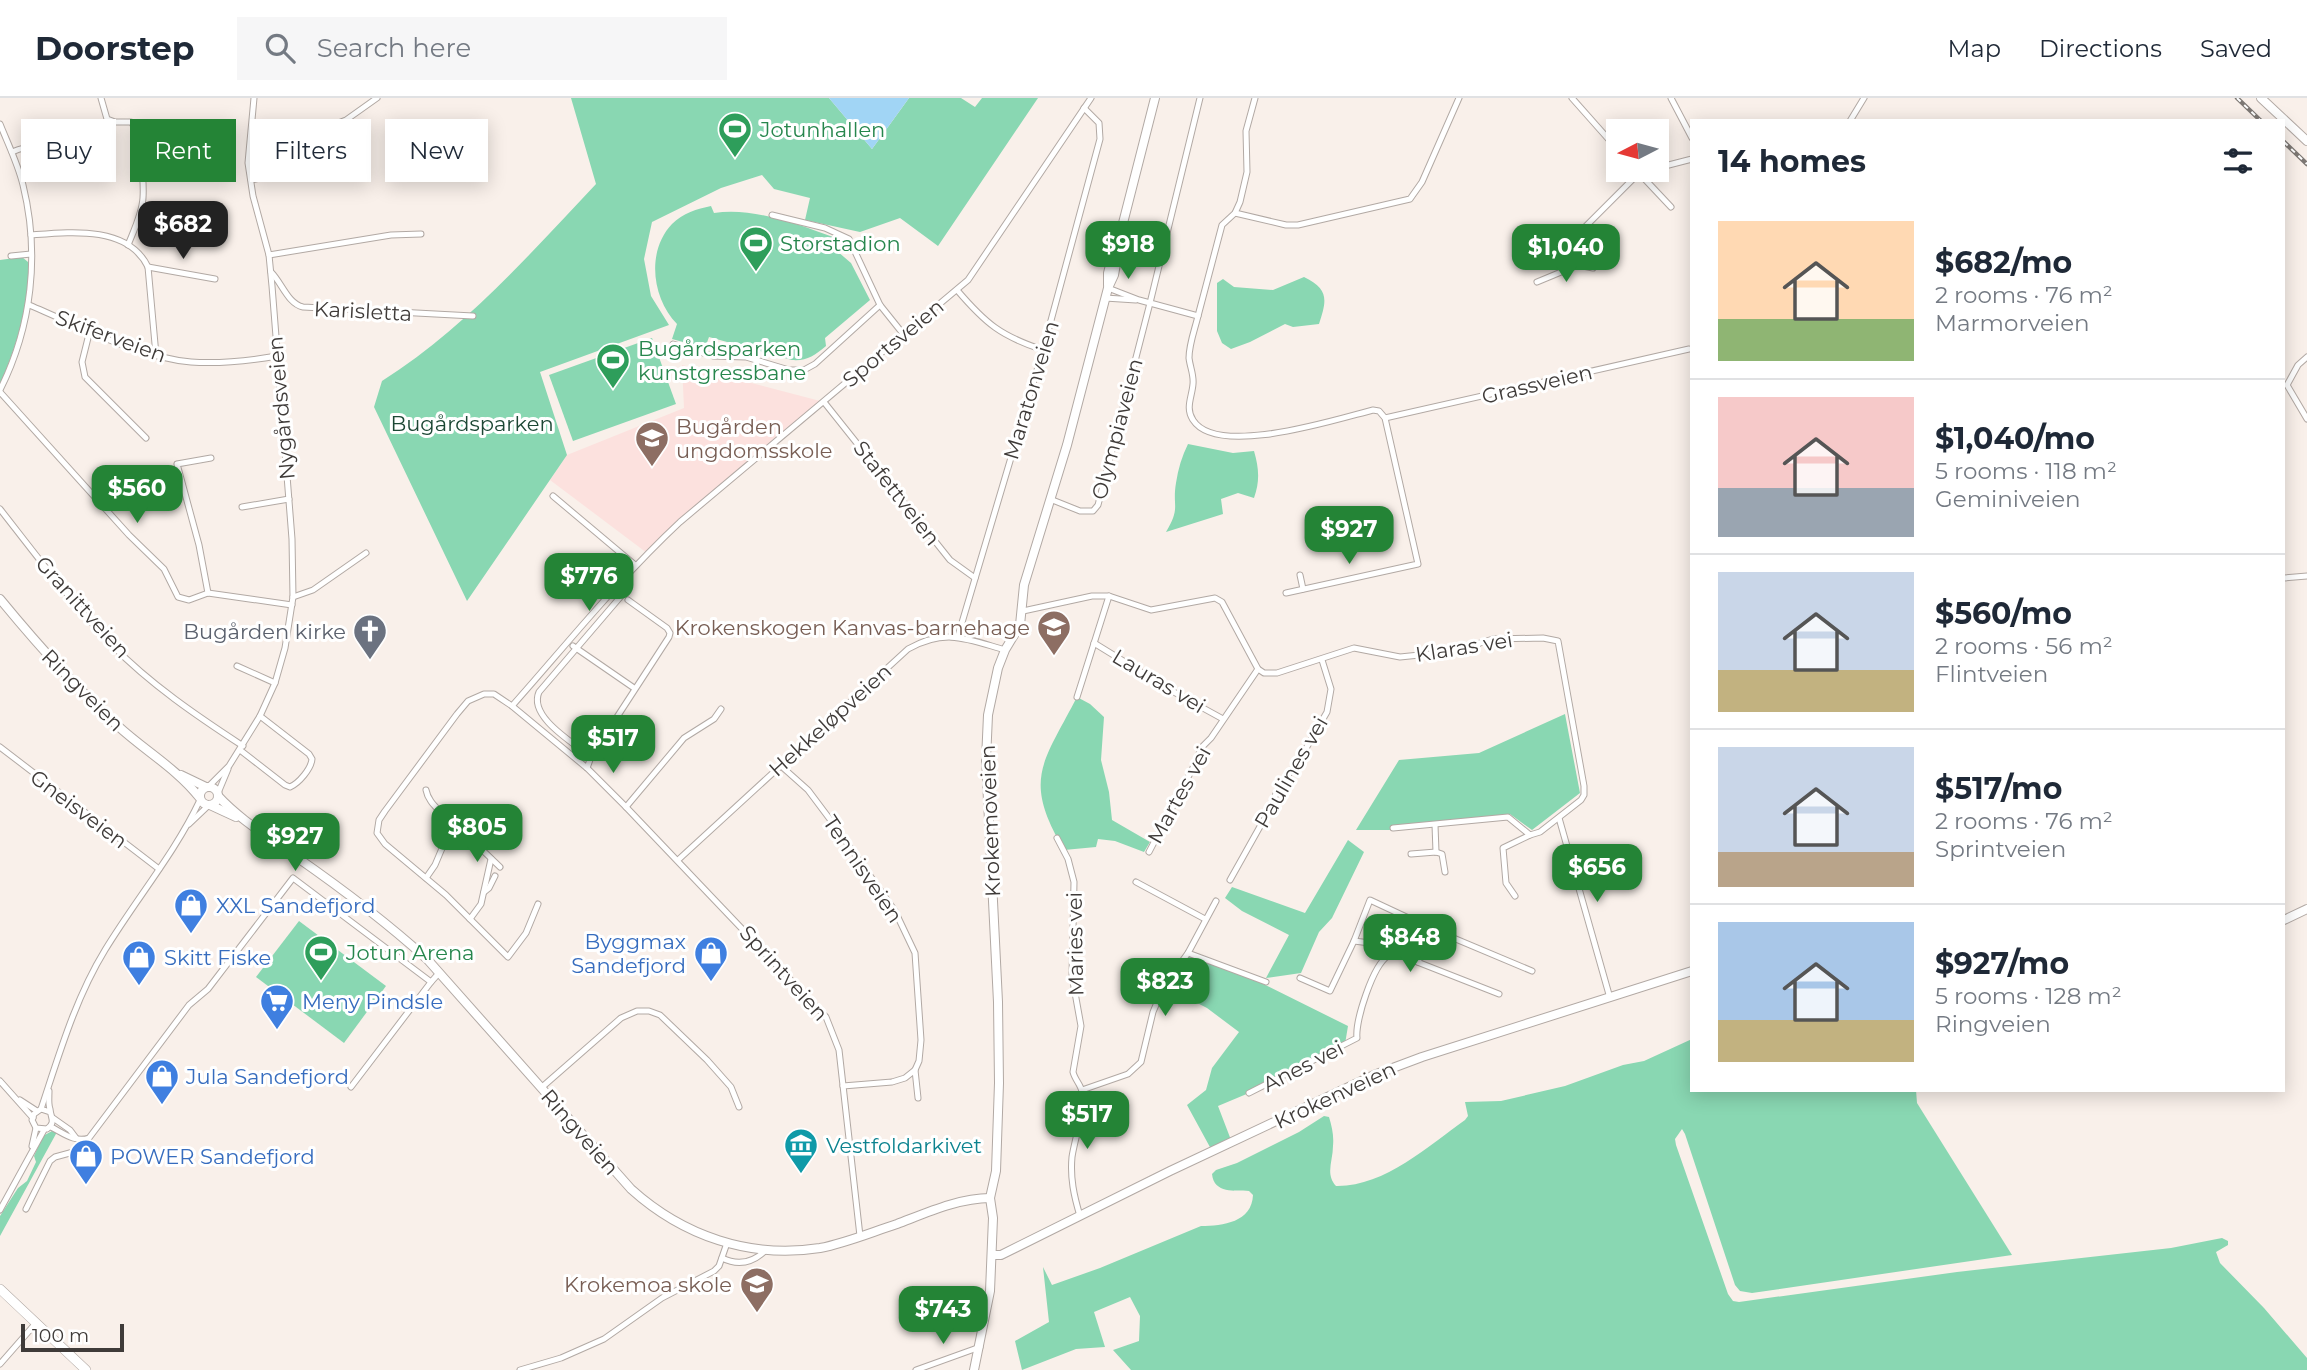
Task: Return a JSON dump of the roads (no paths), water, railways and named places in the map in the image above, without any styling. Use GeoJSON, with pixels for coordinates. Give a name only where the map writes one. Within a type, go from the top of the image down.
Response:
{"type":"FeatureCollection","features":[{"type":"Feature","properties":{"kind":"main road","name":"Krokemoveien"},"geometry":{"type":"LineString","coordinates":[[974,1370],[990,1291],[993,1219],[990,1198],[996,1171],[999,1061],[987,732],[995,678],[1005,650],[1016,635],[1023,611],[1024,585],[1070,432],[1108,288],[1108,273],[1155,98]]}},
{"type":"Feature","properties":{"kind":"main road"},"geometry":{"type":"LineString","coordinates":[[2261,98],[2283,119]]}},
{"type":"Feature","properties":{"kind":"main road"},"geometry":{"type":"LineString","coordinates":[[2285,120],[2307,141]]}},
{"type":"Feature","properties":{"kind":"main road","name":"Ringveien"},"geometry":{"type":"LineString","coordinates":[[0,599],[80,690],[175,772],[199,798]]}},
{"type":"Feature","properties":{"kind":"main road","name":"Ringveien"},"geometry":{"type":"LineString","coordinates":[[175,772],[207,787]]}},
{"type":"Feature","properties":{"kind":"main road"},"geometry":{"type":"LineString","coordinates":[[207,787],[214,788],[218,795],[216,802],[209,805],[199,798],[201,791],[207,787]]}},
{"type":"Feature","properties":{"kind":"main road","name":"Ringveien"},"geometry":{"type":"LineString","coordinates":[[218,795],[245,821],[328,879],[394,930],[439,973],[617,1174],[644,1201],[683,1227],[727,1243],[765,1251],[821,1247],[956,1204],[990,1198]]}},
{"type":"Feature","properties":{"kind":"main road","name":"Ringveien"},"geometry":{"type":"LineString","coordinates":[[209,805],[245,821]]}},
{"type":"Feature","properties":{"kind":"main road"},"geometry":{"type":"LineString","coordinates":[[2285,920],[2307,909]]}},
{"type":"Feature","properties":{"kind":"main road","name":"Krokenveien"},"geometry":{"type":"LineString","coordinates":[[992,1255],[1001,1255],[1374,1074],[1690,972]]}},
{"type":"Feature","properties":{"kind":"main road"},"geometry":{"type":"LineString","coordinates":[[0,1289],[86,1370]]}},
{"type":"Feature","properties":{"kind":"street"},"geometry":{"type":"LineString","coordinates":[[101,98],[107,119],[131,122],[137,132],[143,197],[139,217],[128,245]]}},
{"type":"Feature","properties":{"kind":"street","name":"Nygårdsveien"},"geometry":{"type":"LineString","coordinates":[[252,119],[254,98]]}},
{"type":"Feature","properties":{"kind":"street"},"geometry":{"type":"LineString","coordinates":[[347,119],[377,98]]}},
{"type":"Feature","properties":{"kind":"street","name":"Sportsveien"},"geometry":{"type":"LineString","coordinates":[[512,706],[635,565],[680,522],[957,290],[977,269],[1091,98]]}},
{"type":"Feature","properties":{"kind":"street","name":"Olympiaveien"},"geometry":{"type":"LineString","coordinates":[[1050,499],[1086,512],[1093,511],[1098,505],[1200,98]]}},
{"type":"Feature","properties":{"kind":"street","name":"Grassveien"},"geometry":{"type":"LineString","coordinates":[[1255,98],[1246,131],[1247,172],[1240,202],[1235,213],[1222,225],[1190,354],[1193,385],[1189,409],[1193,421],[1202,429],[1245,438],[1302,428],[1373,410],[1379,411],[1385,418],[1689,349]]}},
{"type":"Feature","properties":{"kind":"street"},"geometry":{"type":"LineString","coordinates":[[1235,213],[1297,225],[1410,199],[1422,183],[1459,98]]}},
{"type":"Feature","properties":{"kind":"street"},"geometry":{"type":"LineString","coordinates":[[1572,98],[1606,136]]}},
{"type":"Feature","properties":{"kind":"street"},"geometry":{"type":"LineString","coordinates":[[1671,98],[1690,134]]}},
{"type":"Feature","properties":{"kind":"street"},"geometry":{"type":"LineString","coordinates":[[1851,119],[1864,98]]}},
{"type":"Feature","properties":{"kind":"street","name":"Maratonveien"},"geometry":{"type":"LineString","coordinates":[[958,636],[1043,350],[1101,134],[1096,118],[1084,107]]}},
{"type":"Feature","properties":{"kind":"street"},"geometry":{"type":"LineString","coordinates":[[0,124],[23,184],[31,235],[29,305],[16,355],[0,391],[129,535],[164,569],[178,597],[190,600],[208,593],[292,605]]}},
{"type":"Feature","properties":{"kind":"street","name":"Nygårdsveien"},"geometry":{"type":"LineString","coordinates":[[250,141],[250,174]]}},
{"type":"Feature","properties":{"kind":"street"},"geometry":{"type":"LineString","coordinates":[[12,152],[21,149]]}},
{"type":"Feature","properties":{"kind":"street"},"geometry":{"type":"LineString","coordinates":[[1670,165],[1690,160]]}},
{"type":"Feature","properties":{"kind":"street","name":"Nygårdsveien"},"geometry":{"type":"LineString","coordinates":[[207,787],[229,766],[241,748],[275,683],[285,648],[293,597],[293,558],[271,272],[251,182]]}},
{"type":"Feature","properties":{"kind":"street"},"geometry":{"type":"LineString","coordinates":[[1578,265],[1585,227],[1627,182]]}},
{"type":"Feature","properties":{"kind":"street"},"geometry":{"type":"LineString","coordinates":[[1647,182],[1671,207]]}},
{"type":"Feature","properties":{"kind":"street"},"geometry":{"type":"LineString","coordinates":[[772,215],[825,228],[849,239],[880,305],[904,335]]}},
{"type":"Feature","properties":{"kind":"street"},"geometry":{"type":"LineString","coordinates":[[31,235],[90,234],[113,237],[143,257],[148,267],[156,355]]}},
{"type":"Feature","properties":{"kind":"street"},"geometry":{"type":"LineString","coordinates":[[269,255],[391,235],[421,234]]}},
{"type":"Feature","properties":{"kind":"street"},"geometry":{"type":"LineString","coordinates":[[11,256],[31,254]]}},
{"type":"Feature","properties":{"kind":"street"},"geometry":{"type":"LineString","coordinates":[[1537,282],[1578,265],[1593,268]]}},
{"type":"Feature","properties":{"kind":"street"},"geometry":{"type":"LineString","coordinates":[[148,267],[215,279]]}},
{"type":"Feature","properties":{"kind":"street","name":"Karisletta"},"geometry":{"type":"LineString","coordinates":[[271,272],[296,306],[473,316]]}},
{"type":"Feature","properties":{"kind":"street"},"geometry":{"type":"LineString","coordinates":[[1108,288],[1139,300],[1198,316]]}},
{"type":"Feature","properties":{"kind":"street"},"geometry":{"type":"LineString","coordinates":[[957,290],[991,327],[1013,341],[1043,350]]}},
{"type":"Feature","properties":{"kind":"street"},"geometry":{"type":"LineString","coordinates":[[1105,298],[1139,300]]}},
{"type":"Feature","properties":{"kind":"street","name":"Skiferveien"},"geometry":{"type":"LineString","coordinates":[[29,305],[156,355],[219,363],[277,356]]}},
{"type":"Feature","properties":{"kind":"street"},"geometry":{"type":"LineString","coordinates":[[673,344],[713,356],[746,357],[798,371],[816,364],[880,305]]}},
{"type":"Feature","properties":{"kind":"street"},"geometry":{"type":"LineString","coordinates":[[90,330],[83,351],[82,370],[85,377],[146,438]]}},
{"type":"Feature","properties":{"kind":"street"},"geometry":{"type":"LineString","coordinates":[[2307,357],[2298,365],[2287,385],[2307,419]]}},
{"type":"Feature","properties":{"kind":"street","name":"Stafettveien"},"geometry":{"type":"LineString","coordinates":[[824,401],[950,560],[975,578]]}},
{"type":"Feature","properties":{"kind":"street"},"geometry":{"type":"LineString","coordinates":[[1286,593],[1418,564],[1385,418]]}},
{"type":"Feature","properties":{"kind":"street"},"geometry":{"type":"LineString","coordinates":[[208,593],[199,545],[177,464],[211,458]]}},
{"type":"Feature","properties":{"kind":"street"},"geometry":{"type":"LineString","coordinates":[[553,496],[635,565]]}},
{"type":"Feature","properties":{"kind":"street"},"geometry":{"type":"LineString","coordinates":[[242,507],[289,499]]}},
{"type":"Feature","properties":{"kind":"street","name":"Granittveien"},"geometry":{"type":"LineString","coordinates":[[0,509],[68,596],[114,647],[175,699],[241,748]]}},
{"type":"Feature","properties":{"kind":"street"},"geometry":{"type":"LineString","coordinates":[[293,597],[313,590],[366,553]]}},
{"type":"Feature","properties":{"kind":"street"},"geometry":{"type":"LineString","coordinates":[[1300,575],[1303,589]]}},
{"type":"Feature","properties":{"kind":"street"},"geometry":{"type":"LineString","coordinates":[[2285,578],[2307,576]]}},
{"type":"Feature","properties":{"kind":"street"},"geometry":{"type":"LineString","coordinates":[[591,757],[549,724],[536,702],[539,692],[622,595]]}},
{"type":"Feature","properties":{"kind":"street"},"geometry":{"type":"LineString","coordinates":[[1023,611],[1092,596],[1109,596],[1151,610],[1211,598],[1219,599],[1258,669]]}},
{"type":"Feature","properties":{"kind":"street"},"geometry":{"type":"LineString","coordinates":[[1077,696],[1109,596]]}},
{"type":"Feature","properties":{"kind":"street"},"geometry":{"type":"LineString","coordinates":[[587,768],[591,757],[670,633],[628,600]]}},
{"type":"Feature","properties":{"kind":"street","name":"Hekkeløpveien"},"geometry":{"type":"LineString","coordinates":[[678,860],[908,649],[924,640],[958,636],[1005,650]]}},
{"type":"Feature","properties":{"kind":"street","name":"Klaras vei"},"geometry":{"type":"LineString","coordinates":[[1258,669],[1264,673],[1277,673],[1354,648],[1400,657],[1468,650],[1493,639],[1543,638],[1558,641],[1584,786],[1581,800],[1559,818]]}},
{"type":"Feature","properties":{"kind":"street"},"geometry":{"type":"LineString","coordinates":[[568,642],[634,688]]}},
{"type":"Feature","properties":{"kind":"street","name":"Lauras vei"},"geometry":{"type":"LineString","coordinates":[[1094,643],[1223,719]]}},
{"type":"Feature","properties":{"kind":"street","name":"Paulines vei"},"geometry":{"type":"LineString","coordinates":[[1230,880],[1271,807],[1276,791],[1288,779],[1327,712],[1331,690],[1322,660]]}},
{"type":"Feature","properties":{"kind":"street"},"geometry":{"type":"LineString","coordinates":[[237,666],[275,683]]}},
{"type":"Feature","properties":{"kind":"street","name":"Martes vei"},"geometry":{"type":"LineString","coordinates":[[1149,852],[1201,748],[1212,738],[1258,669]]}},
{"type":"Feature","properties":{"kind":"street","name":"Sprintveien"},"geometry":{"type":"LineString","coordinates":[[538,904],[526,933],[508,957],[426,878],[380,840],[377,833],[379,820],[468,701],[475,696],[494,694],[587,768],[826,1017],[837,1042],[860,1236]]}},
{"type":"Feature","properties":{"kind":"street"},"geometry":{"type":"LineString","coordinates":[[626,807],[684,738],[714,719],[722,709]]}},
{"type":"Feature","properties":{"kind":"street"},"geometry":{"type":"LineString","coordinates":[[241,748],[290,787],[295,785],[312,764],[309,754],[260,716]]}},
{"type":"Feature","properties":{"kind":"street","name":"Gneisveien"},"geometry":{"type":"LineString","coordinates":[[0,747],[159,869]]}},
{"type":"Feature","properties":{"kind":"street","name":"Tennisveien"},"geometry":{"type":"LineString","coordinates":[[780,765],[808,790],[832,822],[895,911],[915,953],[921,1040],[919,1061],[915,1070],[918,1098]]}},
{"type":"Feature","properties":{"kind":"street","name":"Nygårdsveien"},"geometry":{"type":"LineString","coordinates":[[218,795],[229,766]]}},
{"type":"Feature","properties":{"kind":"street"},"geometry":{"type":"LineString","coordinates":[[426,790],[429,800],[447,819],[450,827],[435,865],[426,878]]}},
{"type":"Feature","properties":{"kind":"street"},"geometry":{"type":"LineString","coordinates":[[33,1118],[50,1088],[63,1043],[85,987],[104,951],[187,826],[199,798]]}},
{"type":"Feature","properties":{"kind":"street"},"geometry":{"type":"LineString","coordinates":[[187,826],[209,805]]}},
{"type":"Feature","properties":{"kind":"street"},"geometry":{"type":"LineString","coordinates":[[1393,828],[1508,817],[1530,835]]}},
{"type":"Feature","properties":{"kind":"street"},"geometry":{"type":"LineString","coordinates":[[1515,896],[1506,883],[1503,848],[1539,832],[1559,818],[1610,998]]}},
{"type":"Feature","properties":{"kind":"street"},"geometry":{"type":"LineString","coordinates":[[1435,825],[1436,852]]}},
{"type":"Feature","properties":{"kind":"street","name":"Maries vei"},"geometry":{"type":"LineString","coordinates":[[1057,838],[1068,859],[1074,882],[1072,976],[1081,1026],[1073,1072],[1074,1080],[1082,1090],[1072,1174],[1074,1197],[1080,1216]]}},
{"type":"Feature","properties":{"kind":"street"},"geometry":{"type":"LineString","coordinates":[[473,841],[500,867]]}},
{"type":"Feature","properties":{"kind":"street"},"geometry":{"type":"LineString","coordinates":[[1411,854],[1442,854],[1445,872]]}},
{"type":"Feature","properties":{"kind":"street"},"geometry":{"type":"LineString","coordinates":[[470,919],[481,904],[491,859]]}},
{"type":"Feature","properties":{"kind":"street"},"geometry":{"type":"LineString","coordinates":[[484,892],[495,876]]}},
{"type":"Feature","properties":{"kind":"street"},"geometry":{"type":"LineString","coordinates":[[51,1126],[69,1137],[80,1139],[89,1138],[95,1132],[189,1005],[208,989],[293,878],[431,982]]}},
{"type":"Feature","properties":{"kind":"street"},"geometry":{"type":"LineString","coordinates":[[1136,882],[1205,919]]}},
{"type":"Feature","properties":{"kind":"street"},"geometry":{"type":"LineString","coordinates":[[1300,978],[1330,990],[1370,900],[1532,971]]}},
{"type":"Feature","properties":{"kind":"street"},"geometry":{"type":"LineString","coordinates":[[1082,1090],[1128,1074],[1138,1066],[1144,1055],[1157,1000],[1171,974],[1188,953],[1216,901]]}},
{"type":"Feature","properties":{"kind":"street"},"geometry":{"type":"LineString","coordinates":[[1418,962],[1432,929]]}},
{"type":"Feature","properties":{"kind":"street"},"geometry":{"type":"LineString","coordinates":[[1354,941],[1370,943],[1385,957],[1397,955],[1499,994]]}},
{"type":"Feature","properties":{"kind":"street"},"geometry":{"type":"LineString","coordinates":[[1188,953],[1266,982]]}},
{"type":"Feature","properties":{"kind":"street","name":"Anes vei"},"geometry":{"type":"LineString","coordinates":[[1249,1093],[1357,1038],[1359,1017],[1379,964],[1385,957]]}},
{"type":"Feature","properties":{"kind":"street"},"geometry":{"type":"LineString","coordinates":[[351,1087],[439,973]]}},
{"type":"Feature","properties":{"kind":"street"},"geometry":{"type":"LineString","coordinates":[[541,1088],[621,1017],[637,1010],[649,1011],[660,1015],[704,1057],[731,1087],[739,1107]]}},
{"type":"Feature","properties":{"kind":"street"},"geometry":{"type":"LineString","coordinates":[[843,1086],[892,1082],[905,1078],[915,1070]]}},
{"type":"Feature","properties":{"kind":"street"},"geometry":{"type":"LineString","coordinates":[[0,1081],[33,1118],[36,1128],[30,1153]]}},
{"type":"Feature","properties":{"kind":"street"},"geometry":{"type":"LineString","coordinates":[[50,1088],[50,1112],[53,1118],[80,1139]]}},
{"type":"Feature","properties":{"kind":"street"},"geometry":{"type":"LineString","coordinates":[[15,1097],[39,1110],[50,1112]]}},
{"type":"Feature","properties":{"kind":"street"},"geometry":{"type":"LineString","coordinates":[[0,1210],[19,1179],[30,1153],[44,1130],[51,1126],[53,1118]]}},
{"type":"Feature","properties":{"kind":"street"},"geometry":{"type":"LineString","coordinates":[[36,1128],[44,1130]]}},
{"type":"Feature","properties":{"kind":"street"},"geometry":{"type":"LineString","coordinates":[[26,1209],[50,1161],[77,1151],[80,1139]]}},
{"type":"Feature","properties":{"kind":"street"},"geometry":{"type":"LineString","coordinates":[[520,1370],[561,1358],[604,1339],[662,1298],[713,1271],[723,1258],[727,1243]]}},
{"type":"Feature","properties":{"kind":"street"},"geometry":{"type":"LineString","coordinates":[[723,1258],[736,1264],[753,1260],[765,1251]]}},
{"type":"Feature","properties":{"kind":"street"},"geometry":{"type":"LineString","coordinates":[[0,1364],[36,1323]]}},
{"type":"Feature","properties":{"kind":"street"},"geometry":{"type":"LineString","coordinates":[[916,1370],[979,1347]]}},
{"type":"Feature","properties":{"kind":"water"},"geometry":{"type":"Polygon","coordinates":[[[829,98],[909,98],[872,149],[829,98]]]}},
{"type":"Feature","properties":{"kind":"railway"},"geometry":{"type":"LineString","coordinates":[[2237,98],[2259,119]]}},
{"type":"Feature","properties":{"kind":"railway"},"geometry":{"type":"LineString","coordinates":[[2285,143],[2307,164]]}},
{"type":"Feature","properties":{"kind":"place","name":"Jotunhallen"},"geometry":{"type":"Point","coordinates":[735,159]}},
{"type":"Feature","properties":{"kind":"place","name":"Storstadion"},"geometry":{"type":"Point","coordinates":[756,273]}},
{"type":"Feature","properties":{"kind":"place","name":"Bugårdsparken kunstgressbane"},"geometry":{"type":"Point","coordinates":[613,390]}},
{"type":"Feature","properties":{"kind":"place","name":"Bugården ungdomsskole"},"geometry":{"type":"Point","coordinates":[652,468]}},
{"type":"Feature","properties":{"kind":"place","name":"Krokenskogen Kanvas-barnehage"},"geometry":{"type":"Point","coordinates":[1054,657]}},
{"type":"Feature","properties":{"kind":"place","name":"Bugården kirke"},"geometry":{"type":"Point","coordinates":[370,661]}},
{"type":"Feature","properties":{"kind":"place","name":"XXL Sandefjord"},"geometry":{"type":"Point","coordinates":[191,935]}},
{"type":"Feature","properties":{"kind":"place","name":"Jotun Arena"},"geometry":{"type":"Point","coordinates":[321,982]}},
{"type":"Feature","properties":{"kind":"place","name":"Byggmax Sandefjord"},"geometry":{"type":"Point","coordinates":[711,983]}},
{"type":"Feature","properties":{"kind":"place","name":"Skitt Fiske"},"geometry":{"type":"Point","coordinates":[139,987]}},
{"type":"Feature","properties":{"kind":"place","name":"Meny Pindsle"},"geometry":{"type":"Point","coordinates":[277,1031]}},
{"type":"Feature","properties":{"kind":"place","name":"Jula Sandefjord"},"geometry":{"type":"Point","coordinates":[162,1106]}},
{"type":"Feature","properties":{"kind":"place","name":"Vestfoldarkivet"},"geometry":{"type":"Point","coordinates":[801,1175]}},
{"type":"Feature","properties":{"kind":"place","name":"POWER Sandefjord"},"geometry":{"type":"Point","coordinates":[86,1186]}},
{"type":"Feature","properties":{"kind":"place","name":"Krokemoa skole"},"geometry":{"type":"Point","coordinates":[757,1314]}},
{"type":"Feature","properties":{"kind":"park label","name":"Bugårdsparken"},"geometry":{"type":"Point","coordinates":[472,423]}}]}
